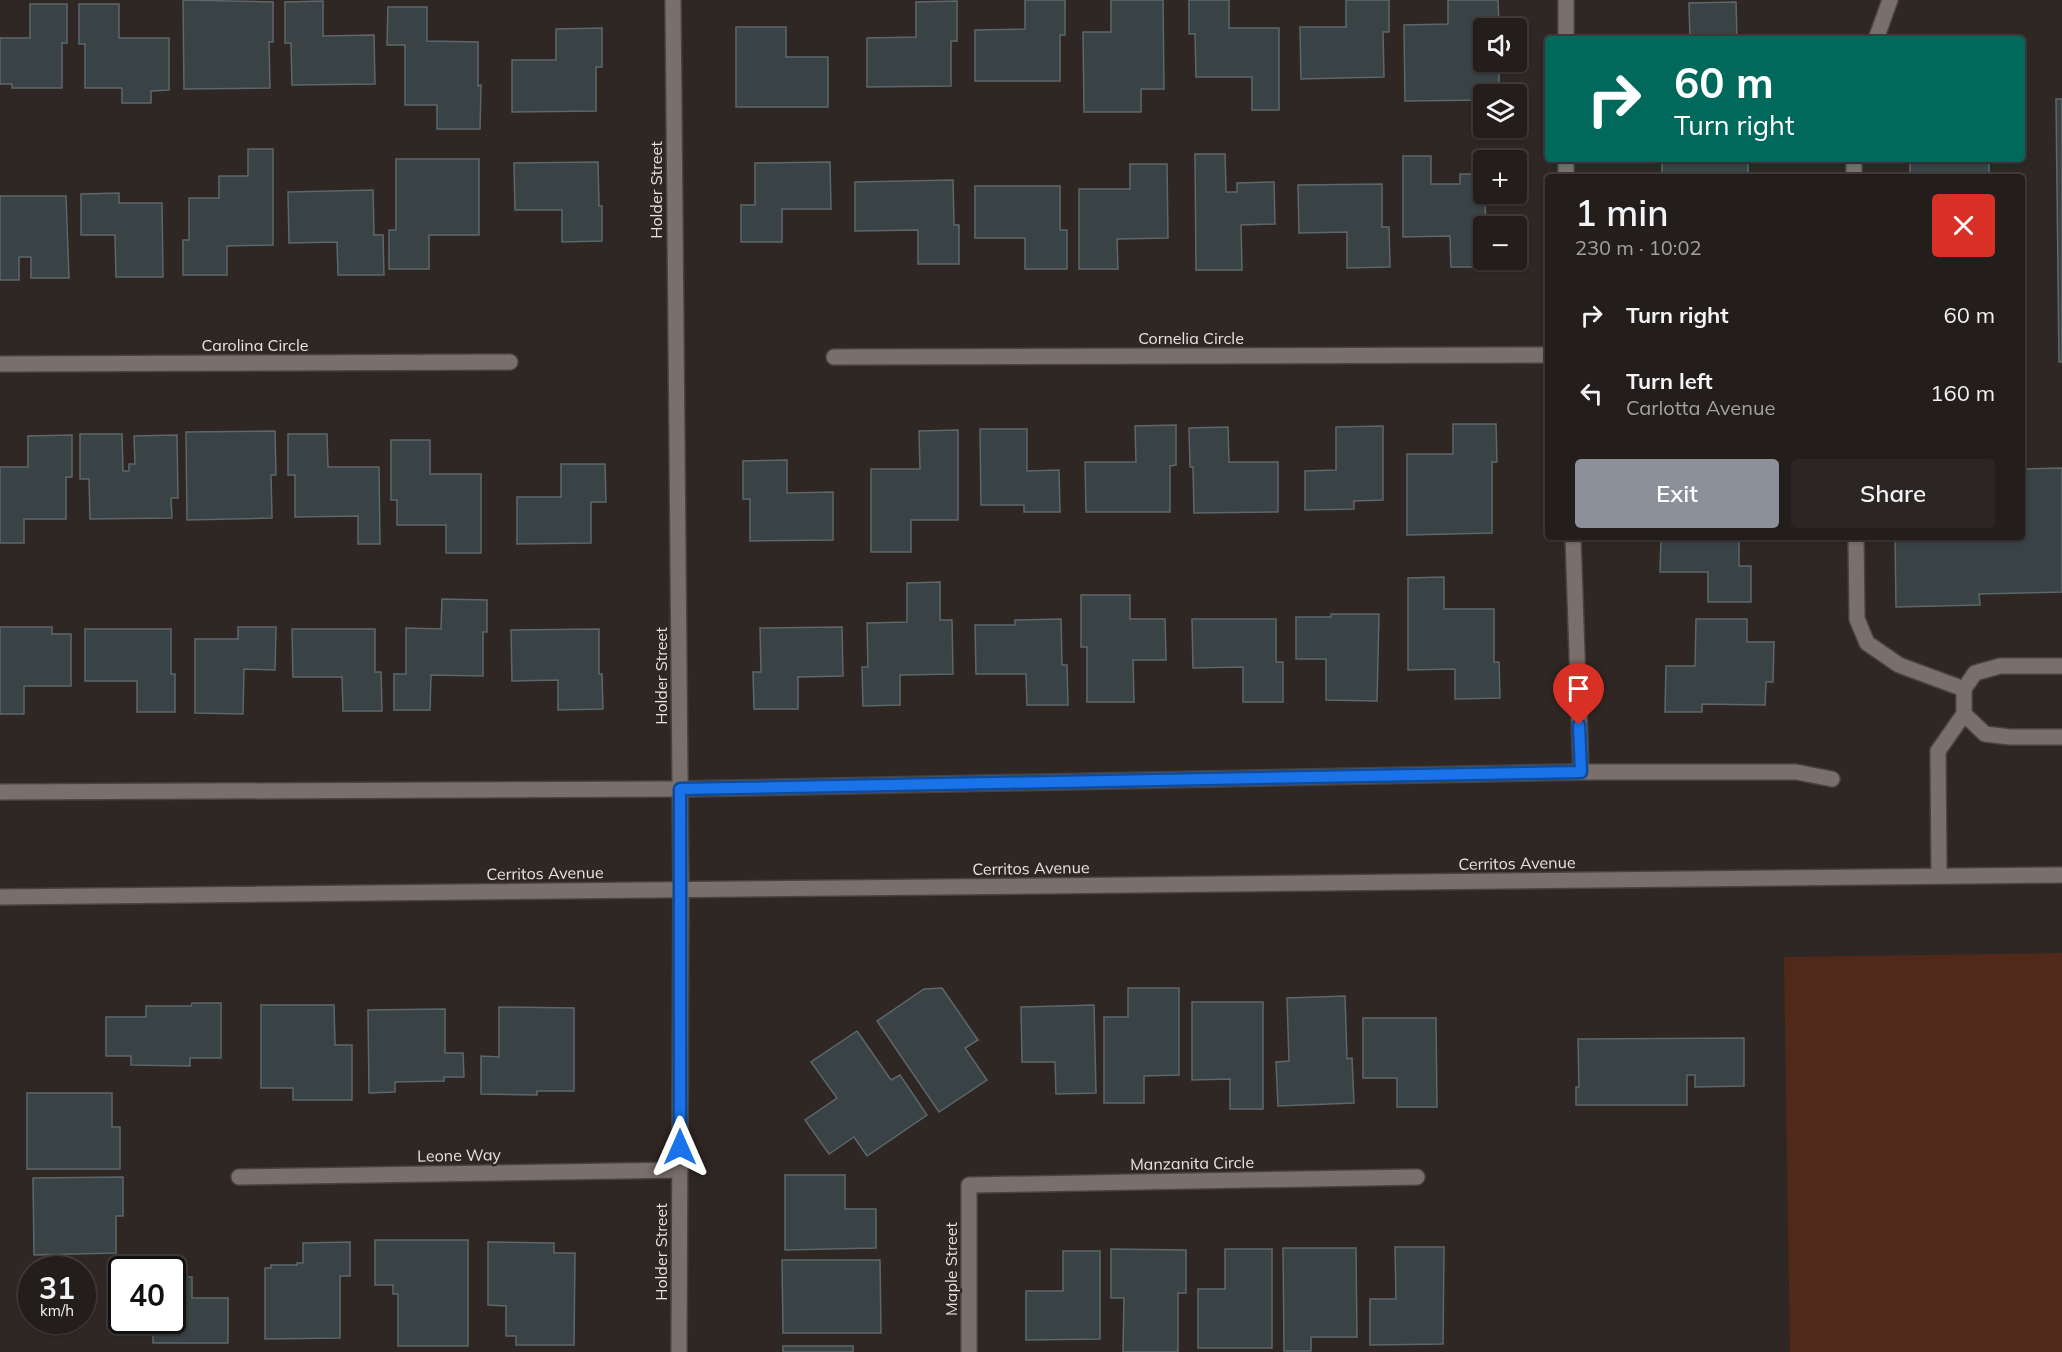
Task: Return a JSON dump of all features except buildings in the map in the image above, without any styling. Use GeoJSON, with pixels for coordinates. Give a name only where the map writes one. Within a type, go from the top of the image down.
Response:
{"type":"FeatureCollection","features":[{"type":"Feature","properties":{"kind":"street","name":"Holder Street"},"geometry":{"type":"LineString","coordinates":[[673,0],[681,890],[679,1352]]}},
{"type":"Feature","properties":{"kind":"street"},"geometry":{"type":"LineString","coordinates":[[1566,0],[1566,36]]}},
{"type":"Feature","properties":{"kind":"street"},"geometry":{"type":"LineString","coordinates":[[1877,36],[1890,0]]}},
{"type":"Feature","properties":{"kind":"street","name":"Cornelia Circle"},"geometry":{"type":"LineString","coordinates":[[834,357],[1545,355]]}},
{"type":"Feature","properties":{"kind":"street","name":"Carolina Circle"},"geometry":{"type":"LineString","coordinates":[[0,364],[510,362]]}},
{"type":"Feature","properties":{"kind":"street"},"geometry":{"type":"LineString","coordinates":[[1573,540],[1581,772]]}},
{"type":"Feature","properties":{"kind":"street"},"geometry":{"type":"LineString","coordinates":[[1856,540],[1857,619],[1867,643],[1899,665],[1964,689]]}},
{"type":"Feature","properties":{"kind":"street"},"geometry":{"type":"LineString","coordinates":[[1939,876],[1938,751],[1964,714],[1964,689],[1975,673],[2000,666],[2062,666]]}},
{"type":"Feature","properties":{"kind":"street"},"geometry":{"type":"LineString","coordinates":[[1964,714],[1985,734],[2010,737],[2062,736]]}},
{"type":"Feature","properties":{"kind":"street"},"geometry":{"type":"LineString","coordinates":[[0,792],[680,789],[1581,772],[1796,772],[1832,778]]}},
{"type":"Feature","properties":{"kind":"street","name":"Cerritos Avenue"},"geometry":{"type":"LineString","coordinates":[[0,897],[2062,875]]}},
{"type":"Feature","properties":{"kind":"street","name":"Leone Way"},"geometry":{"type":"LineString","coordinates":[[239,1177],[680,1170]]}},
{"type":"Feature","properties":{"kind":"street","name":"Manzanita Circle"},"geometry":{"type":"LineString","coordinates":[[969,1185],[1417,1177]]}},
{"type":"Feature","properties":{"kind":"street","name":"Maple Street"},"geometry":{"type":"LineString","coordinates":[[969,1185],[969,1352]]}},
{"type":"Feature","properties":{"kind":"shaded area"},"geometry":{"type":"Polygon","coordinates":[[[2062,953],[2062,1352],[1790,1352],[1784,957],[2062,953]]]}},
{"type":"Feature","properties":{"kind":"route"},"geometry":{"type":"LineString","coordinates":[[680,1147],[680,789],[1581,772],[1579,725]]}}]}
